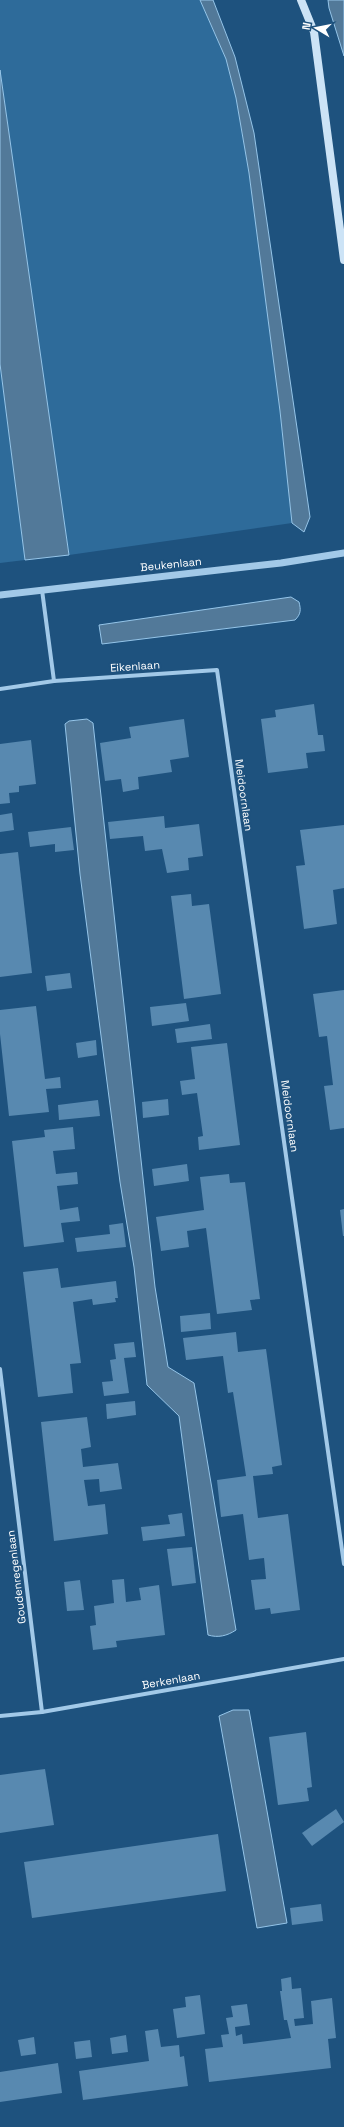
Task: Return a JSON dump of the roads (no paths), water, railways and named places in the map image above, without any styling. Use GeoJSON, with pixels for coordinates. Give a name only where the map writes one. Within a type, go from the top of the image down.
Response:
{"type":"FeatureCollection","features":[{"type":"Feature","properties":{"kind":"main road"},"geometry":{"type":"LineString","coordinates":[[301,0],[314,32],[344,260]]}},
{"type":"Feature","properties":{"kind":"street","name":"Beukenlaan"},"geometry":{"type":"LineString","coordinates":[[0,595],[42,589],[281,563],[344,552]]}},
{"type":"Feature","properties":{"kind":"street"},"geometry":{"type":"LineString","coordinates":[[42,589],[54,681]]}},
{"type":"Feature","properties":{"kind":"street","name":"Eikenlaan"},"geometry":{"type":"LineString","coordinates":[[0,689],[54,681],[217,670]]}},
{"type":"Feature","properties":{"kind":"street","name":"Meidoornlaan"},"geometry":{"type":"LineString","coordinates":[[217,670],[344,1564]]}},
{"type":"Feature","properties":{"kind":"street","name":"Goudenregenlaan"},"geometry":{"type":"LineString","coordinates":[[0,1369],[42,1712]]}},
{"type":"Feature","properties":{"kind":"street","name":"Berkenlaan"},"geometry":{"type":"LineString","coordinates":[[0,1716],[42,1712],[344,1659]]}}]}
